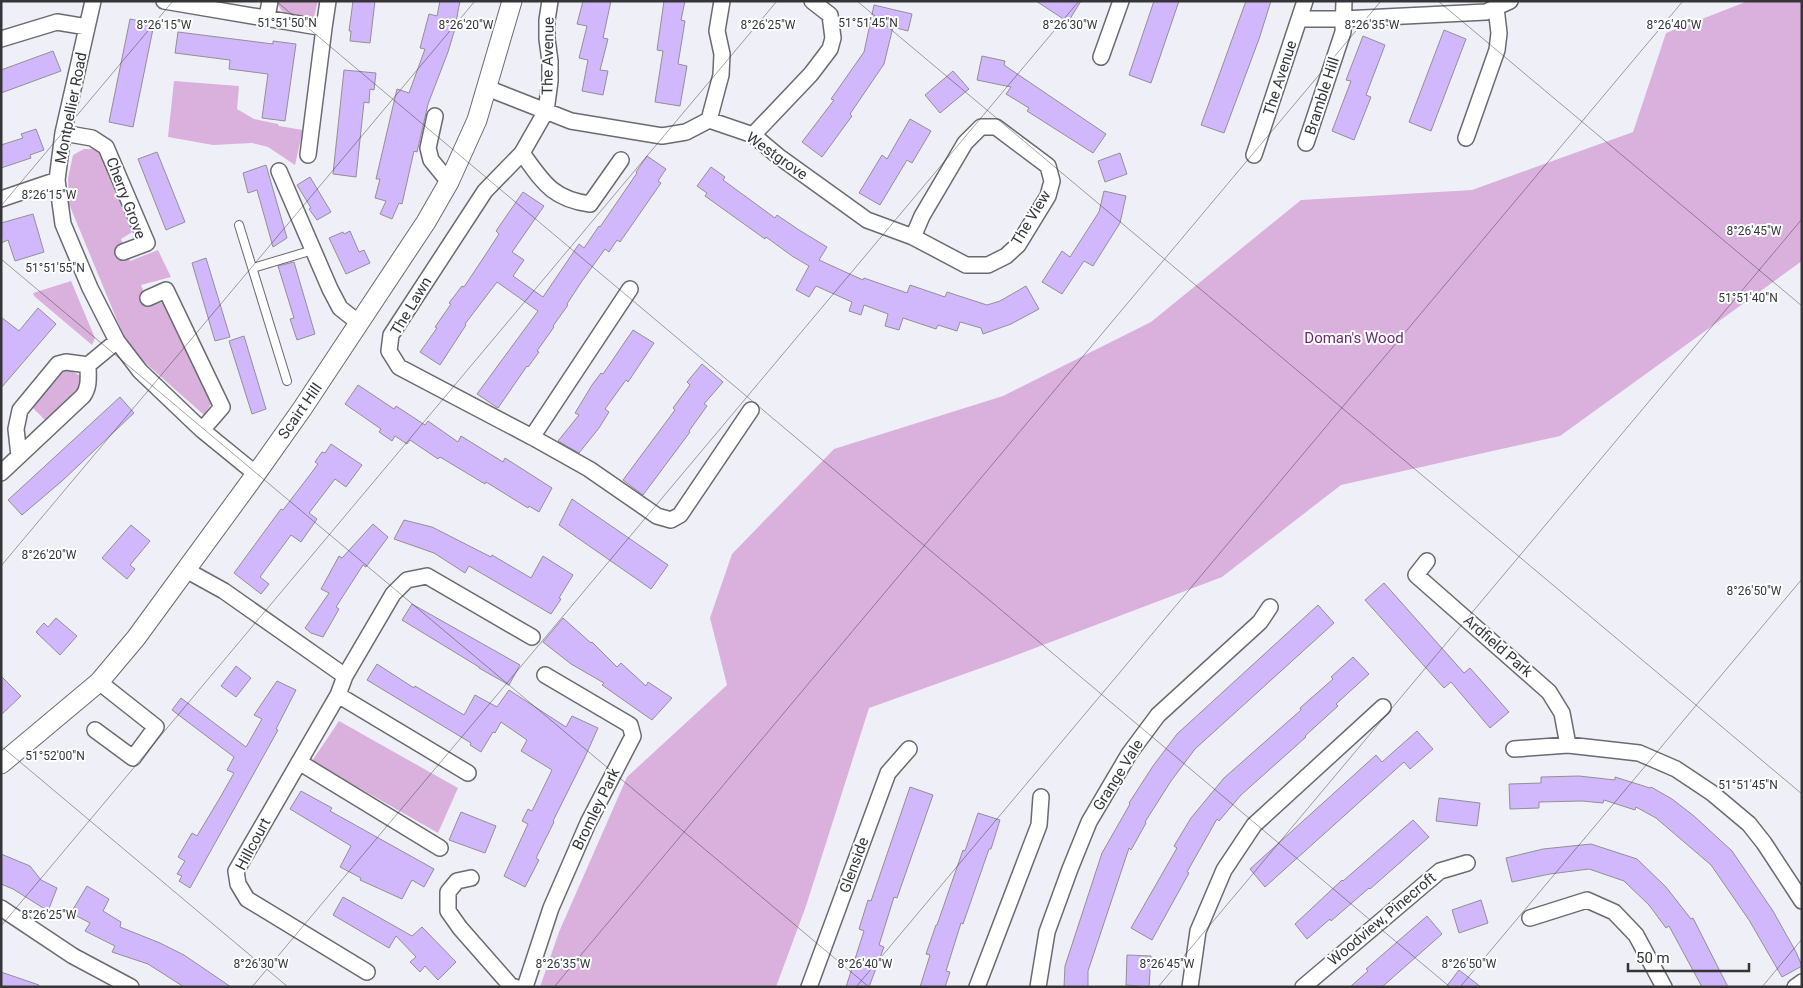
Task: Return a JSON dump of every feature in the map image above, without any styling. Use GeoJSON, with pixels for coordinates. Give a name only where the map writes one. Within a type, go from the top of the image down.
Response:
{"type":"FeatureCollection","features":[{"type":"Feature","properties":{"kind":"street","name":"Montpellier Road"},"geometry":{"type":"LineString","coordinates":[[93,1],[63,133],[57,180],[63,224],[90,288],[117,341],[140,371],[202,430],[256,474]]}},
{"type":"Feature","properties":{"kind":"street"},"geometry":{"type":"LineString","coordinates":[[164,1],[324,28]]}},
{"type":"Feature","properties":{"kind":"street"},"geometry":{"type":"LineString","coordinates":[[267,17],[270,1]]}},
{"type":"Feature","properties":{"kind":"street"},"geometry":{"type":"LineString","coordinates":[[308,155],[328,1]]}},
{"type":"Feature","properties":{"kind":"street","name":"Scairt Hill"},"geometry":{"type":"LineString","coordinates":[[1,764],[99,682],[136,638],[256,474],[359,323],[426,222],[449,182],[477,120],[512,1]]}},
{"type":"Feature","properties":{"kind":"street","name":"The Avenue"},"geometry":{"type":"LineString","coordinates":[[546,110],[550,81],[547,20],[550,1]]}},
{"type":"Feature","properties":{"kind":"street"},"geometry":{"type":"LineString","coordinates":[[487,88],[571,121],[662,136],[686,132],[709,120],[721,75],[722,54],[717,31],[722,1]]}},
{"type":"Feature","properties":{"kind":"street"},"geometry":{"type":"LineString","coordinates":[[753,135],[811,74],[830,49],[833,38],[830,15],[812,1]]}},
{"type":"Feature","properties":{"kind":"street"},"geometry":{"type":"LineString","coordinates":[[1101,57],[1121,1]]}},
{"type":"Feature","properties":{"kind":"street","name":"The Avenue"},"geometry":{"type":"LineString","coordinates":[[1254,155],[1306,1]]}},
{"type":"Feature","properties":{"kind":"street","name":"Bramble Hill"},"geometry":{"type":"LineString","coordinates":[[1306,143],[1343,32],[1344,1]]}},
{"type":"Feature","properties":{"kind":"street"},"geometry":{"type":"LineString","coordinates":[[1300,19],[1343,19],[1486,12],[1503,5]]}},
{"type":"Feature","properties":{"kind":"street"},"geometry":{"type":"LineString","coordinates":[[1466,138],[1497,50],[1503,5]]}},
{"type":"Feature","properties":{"kind":"street"},"geometry":{"type":"LineString","coordinates":[[1,39],[57,22],[87,27]]}},
{"type":"Feature","properties":{"kind":"street","name":"The Lawn"},"geometry":{"type":"LineString","coordinates":[[546,110],[522,153],[485,191],[392,335],[389,351],[399,366],[589,469],[656,516],[671,520],[680,515],[751,410]]}},
{"type":"Feature","properties":{"kind":"street"},"geometry":{"type":"LineString","coordinates":[[435,116],[428,148],[431,160],[449,182]]}},
{"type":"Feature","properties":{"kind":"street","name":"Westgrove"},"geometry":{"type":"LineString","coordinates":[[709,120],[753,135],[778,156],[867,220],[913,238]]}},
{"type":"Feature","properties":{"kind":"street","name":"The View"},"geometry":{"type":"LineString","coordinates":[[981,127],[996,127],[1048,166],[1052,181],[1048,196],[1018,245],[1006,256],[988,265],[966,265],[913,238],[922,216],[964,143],[981,127]]}},
{"type":"Feature","properties":{"kind":"street","name":"Cherry Grove"},"geometry":{"type":"LineString","coordinates":[[63,133],[92,138],[106,147],[147,243],[123,252]]}},
{"type":"Feature","properties":{"kind":"street"},"geometry":{"type":"LineString","coordinates":[[522,153],[554,193],[575,202],[590,204],[621,160]]}},
{"type":"Feature","properties":{"kind":"street"},"geometry":{"type":"LineString","coordinates":[[279,172],[340,308],[359,323]]}},
{"type":"Feature","properties":{"kind":"street"},"geometry":{"type":"LineString","coordinates":[[1,199],[57,180]]}},
{"type":"Feature","properties":{"kind":"street"},"geometry":{"type":"LineString","coordinates":[[532,437],[630,289]]}},
{"type":"Feature","properties":{"kind":"street"},"geometry":{"type":"LineString","coordinates":[[148,298],[166,290],[222,407],[202,430]]}},
{"type":"Feature","properties":{"kind":"street"},"geometry":{"type":"LineString","coordinates":[[19,456],[16,429],[20,410],[58,364],[66,362],[88,365],[117,341]]}},
{"type":"Feature","properties":{"kind":"street"},"geometry":{"type":"LineString","coordinates":[[1,473],[83,396],[89,383],[88,365]]}},
{"type":"Feature","properties":{"kind":"street","name":"Ardfield Park"},"geometry":{"type":"LineString","coordinates":[[1427,561],[1416,575],[1549,692],[1562,713],[1568,745]]}},
{"type":"Feature","properties":{"kind":"street"},"geometry":{"type":"LineString","coordinates":[[186,570],[224,592],[345,676]]}},
{"type":"Feature","properties":{"kind":"street","name":"Hillcourt"},"geometry":{"type":"LineString","coordinates":[[367,972],[247,899],[238,884],[236,871],[338,695],[345,676],[393,594],[407,580],[427,576],[532,637]]}},
{"type":"Feature","properties":{"kind":"street","name":"Grange Vale"},"geometry":{"type":"LineString","coordinates":[[1038,987],[1047,932],[1088,822],[1129,754],[1158,715],[1260,622],[1270,607]]}},
{"type":"Feature","properties":{"kind":"street","name":"Bromley Park"},"geometry":{"type":"LineString","coordinates":[[525,987],[551,908],[588,823],[633,736],[630,725],[545,675]]}},
{"type":"Feature","properties":{"kind":"street"},"geometry":{"type":"LineString","coordinates":[[95,730],[133,758],[156,727],[99,682]]}},
{"type":"Feature","properties":{"kind":"street"},"geometry":{"type":"LineString","coordinates":[[338,695],[468,773]]}},
{"type":"Feature","properties":{"kind":"street"},"geometry":{"type":"LineString","coordinates":[[1190,987],[1198,931],[1224,870],[1254,825],[1383,707]]}},
{"type":"Feature","properties":{"kind":"street"},"geometry":{"type":"LineString","coordinates":[[1514,749],[1568,745],[1639,752],[1676,769],[1712,793],[1749,824],[1764,843],[1802,901]]}},
{"type":"Feature","properties":{"kind":"street","name":"Glenside"},"geometry":{"type":"LineString","coordinates":[[809,987],[888,773],[909,749]]}},
{"type":"Feature","properties":{"kind":"street"},"geometry":{"type":"LineString","coordinates":[[299,762],[440,848]]}},
{"type":"Feature","properties":{"kind":"street"},"geometry":{"type":"LineString","coordinates":[[977,987],[1040,825],[1041,797]]}},
{"type":"Feature","properties":{"kind":"street","name":"Woodview, Pinecroft"},"geometry":{"type":"LineString","coordinates":[[1303,987],[1440,870],[1467,863]]}},
{"type":"Feature","properties":{"kind":"street"},"geometry":{"type":"LineString","coordinates":[[471,878],[457,881],[448,892],[448,911],[460,928],[511,986],[515,987]]}},
{"type":"Feature","properties":{"kind":"street"},"geometry":{"type":"LineString","coordinates":[[1530,918],[1587,900],[1614,912],[1636,935],[1664,987]]}},
{"type":"Feature","properties":{"kind":"street"},"geometry":{"type":"LineString","coordinates":[[1,908],[73,956],[131,987]]}},
{"type":"Feature","properties":{"kind":"lane"},"geometry":{"type":"LineString","coordinates":[[238,225],[287,380]]}},
{"type":"Feature","properties":{"kind":"lane"},"geometry":{"type":"LineString","coordinates":[[253,268],[313,250]]}},
{"type":"Feature","properties":{"kind":"green space"},"geometry":{"type":"Polygon","coordinates":[[[276,1],[318,1],[314,17],[285,13],[276,1]]]}},
{"type":"Feature","properties":{"kind":"green space","name":"Doman's Wood"},"geometry":{"type":"Polygon","coordinates":[[[1748,1],[1802,1],[1802,261],[1560,436],[1341,485],[1222,577],[1009,658],[869,708],[806,906],[776,987],[540,987],[559,932],[627,777],[727,685],[710,618],[732,554],[834,449],[1003,396],[1151,322],[1301,200],[1472,190],[1633,132],[1666,33],[1748,1]]]}},
{"type":"Feature","properties":{"kind":"green space"},"geometry":{"type":"Polygon","coordinates":[[[174,81],[239,86],[237,109],[254,119],[303,130],[295,165],[268,147],[252,143],[213,145],[168,137],[174,81]]]}},
{"type":"Feature","properties":{"kind":"green space"},"geometry":{"type":"Polygon","coordinates":[[[84,149],[100,152],[134,231],[121,239],[130,261],[158,250],[171,277],[141,285],[149,305],[165,302],[213,401],[204,415],[142,360],[124,337],[69,204],[68,178],[73,155],[84,149]]]}},
{"type":"Feature","properties":{"kind":"green space"},"geometry":{"type":"Polygon","coordinates":[[[71,281],[95,338],[92,345],[34,296],[33,293],[71,281]]]}},
{"type":"Feature","properties":{"kind":"green space"},"geometry":{"type":"Polygon","coordinates":[[[67,369],[79,375],[83,381],[80,387],[47,422],[32,407],[61,371],[67,369]]]}},
{"type":"Feature","properties":{"kind":"green space"},"geometry":{"type":"Polygon","coordinates":[[[339,721],[458,788],[438,833],[312,761],[339,721]]]}},
{"type":"Feature","properties":{"kind":"building"},"geometry":{"type":"Polygon","coordinates":[[[353,1],[375,1],[370,43],[350,41],[351,31],[349,31],[353,1]]]}},
{"type":"Feature","properties":{"kind":"building"},"geometry":{"type":"Polygon","coordinates":[[[440,1],[460,1],[457,22],[448,52],[428,104],[417,152],[414,151],[402,204],[399,203],[392,219],[380,214],[386,201],[375,198],[380,179],[376,179],[397,89],[409,93],[425,49],[420,48],[429,14],[437,16],[440,1]]]}},
{"type":"Feature","properties":{"kind":"building"},"geometry":{"type":"Polygon","coordinates":[[[583,1],[611,1],[603,38],[608,39],[600,70],[608,71],[603,95],[582,91],[588,60],[579,58],[587,26],[577,24],[583,1]]]}},
{"type":"Feature","properties":{"kind":"building"},"geometry":{"type":"Polygon","coordinates":[[[664,1],[685,1],[681,20],[685,21],[678,64],[687,66],[680,106],[655,102],[663,51],[657,50],[664,1]]]}},
{"type":"Feature","properties":{"kind":"building"},"geometry":{"type":"Polygon","coordinates":[[[1036,1],[1081,1],[1068,22],[1036,1]]]}},
{"type":"Feature","properties":{"kind":"building"},"geometry":{"type":"Polygon","coordinates":[[[1154,1],[1179,1],[1151,83],[1129,75],[1154,1]]]}},
{"type":"Feature","properties":{"kind":"building"},"geometry":{"type":"Polygon","coordinates":[[[1246,1],[1271,1],[1224,133],[1201,125],[1246,1]]]}},
{"type":"Feature","properties":{"kind":"building"},"geometry":{"type":"Polygon","coordinates":[[[874,5],[912,14],[908,31],[893,27],[884,64],[850,114],[852,116],[822,157],[802,142],[834,100],[831,99],[864,52],[874,5]]]}},
{"type":"Feature","properties":{"kind":"building"},"geometry":{"type":"Polygon","coordinates":[[[130,19],[154,24],[133,127],[109,122],[130,19]]]}},
{"type":"Feature","properties":{"kind":"building"},"geometry":{"type":"Polygon","coordinates":[[[1444,30],[1466,39],[1431,131],[1409,122],[1444,30]]]}},
{"type":"Feature","properties":{"kind":"building"},"geometry":{"type":"Polygon","coordinates":[[[178,32],[273,44],[273,41],[296,44],[285,121],[262,118],[268,74],[229,69],[230,60],[175,53],[178,32]]]}},
{"type":"Feature","properties":{"kind":"building"},"geometry":{"type":"Polygon","coordinates":[[[1363,36],[1385,45],[1366,95],[1371,97],[1354,140],[1332,131],[1351,81],[1346,80],[1363,36]]]}},
{"type":"Feature","properties":{"kind":"building"},"geometry":{"type":"Polygon","coordinates":[[[53,51],[61,71],[1,93],[1,70],[53,51]]]}},
{"type":"Feature","properties":{"kind":"building"},"geometry":{"type":"Polygon","coordinates":[[[982,56],[1005,61],[1004,65],[1106,134],[1093,153],[1027,111],[1029,108],[1006,94],[1011,87],[977,80],[982,56]]]}},
{"type":"Feature","properties":{"kind":"building"},"geometry":{"type":"Polygon","coordinates":[[[344,70],[376,73],[374,90],[370,89],[369,103],[364,102],[356,177],[333,174],[344,70]]]}},
{"type":"Feature","properties":{"kind":"building"},"geometry":{"type":"Polygon","coordinates":[[[953,71],[969,89],[940,113],[925,95],[953,71]]]}},
{"type":"Feature","properties":{"kind":"building"},"geometry":{"type":"Polygon","coordinates":[[[910,119],[931,131],[912,163],[907,160],[880,205],[859,193],[882,155],[887,159],[910,119]]]}},
{"type":"Feature","properties":{"kind":"building"},"geometry":{"type":"Polygon","coordinates":[[[36,129],[44,150],[30,155],[31,158],[1,168],[1,145],[23,138],[21,134],[36,129]]]}},
{"type":"Feature","properties":{"kind":"building"},"geometry":{"type":"Polygon","coordinates":[[[157,152],[185,222],[166,230],[138,159],[157,152]]]}},
{"type":"Feature","properties":{"kind":"building"},"geometry":{"type":"Polygon","coordinates":[[[1120,153],[1127,174],[1105,182],[1098,161],[1120,153]]]}},
{"type":"Feature","properties":{"kind":"building"},"geometry":{"type":"Polygon","coordinates":[[[647,156],[666,169],[658,181],[661,183],[620,242],[617,240],[609,252],[605,249],[567,304],[537,351],[539,352],[498,408],[477,394],[538,311],[497,282],[465,324],[440,365],[420,352],[437,328],[435,327],[451,304],[449,303],[462,286],[464,287],[499,234],[496,231],[523,192],[544,206],[512,252],[524,260],[513,276],[543,297],[579,244],[584,248],[600,227],[647,156]]]}},
{"type":"Feature","properties":{"kind":"building"},"geometry":{"type":"Polygon","coordinates":[[[266,165],[287,238],[273,247],[257,190],[248,193],[243,173],[266,165]]]}},
{"type":"Feature","properties":{"kind":"building"},"geometry":{"type":"Polygon","coordinates":[[[711,167],[725,177],[723,180],[775,218],[777,215],[827,247],[819,260],[863,280],[864,278],[907,293],[910,285],[945,297],[947,292],[987,305],[1000,301],[1026,286],[1039,309],[1011,324],[983,334],[981,328],[960,322],[957,331],[938,325],[936,329],[903,318],[899,330],[885,326],[888,314],[864,305],[861,315],[849,311],[852,302],[816,286],[809,297],[796,290],[809,266],[766,237],[765,239],[705,196],[707,193],[697,186],[711,167]]]}},
{"type":"Feature","properties":{"kind":"building"},"geometry":{"type":"Polygon","coordinates":[[[310,177],[331,212],[317,220],[297,185],[310,177]]]}},
{"type":"Feature","properties":{"kind":"building"},"geometry":{"type":"Polygon","coordinates":[[[1104,191],[1126,196],[1120,223],[1093,266],[1084,261],[1062,294],[1042,282],[1062,251],[1070,257],[1099,212],[1104,191]]]}},
{"type":"Feature","properties":{"kind":"building"},"geometry":{"type":"Polygon","coordinates":[[[33,214],[44,252],[15,261],[8,240],[1,243],[1,223],[33,214]]]}},
{"type":"Feature","properties":{"kind":"building"},"geometry":{"type":"Polygon","coordinates":[[[350,231],[359,252],[364,250],[370,263],[346,274],[329,238],[350,231]]]}},
{"type":"Feature","properties":{"kind":"building"},"geometry":{"type":"Polygon","coordinates":[[[206,258],[230,337],[215,341],[192,263],[206,258]]]}},
{"type":"Feature","properties":{"kind":"building"},"geometry":{"type":"Polygon","coordinates":[[[294,262],[315,334],[297,340],[290,319],[294,318],[278,266],[294,262]]]}},
{"type":"Feature","properties":{"kind":"building"},"geometry":{"type":"Polygon","coordinates":[[[38,308],[56,324],[1,388],[1,317],[19,331],[38,308]]]}},
{"type":"Feature","properties":{"kind":"building"},"geometry":{"type":"Polygon","coordinates":[[[633,330],[654,343],[628,382],[626,380],[605,409],[609,412],[579,453],[558,441],[579,415],[575,413],[592,385],[601,373],[603,374],[633,330]]]}},
{"type":"Feature","properties":{"kind":"building"},"geometry":{"type":"Polygon","coordinates":[[[244,336],[266,409],[252,414],[229,341],[244,336]]]}},
{"type":"Feature","properties":{"kind":"building"},"geometry":{"type":"Polygon","coordinates":[[[702,364],[723,382],[704,404],[707,406],[690,432],[643,495],[623,480],[675,410],[673,408],[690,385],[687,382],[702,364]]]}},
{"type":"Feature","properties":{"kind":"building"},"geometry":{"type":"Polygon","coordinates":[[[358,385],[394,409],[396,406],[425,425],[428,421],[458,442],[461,436],[503,462],[505,458],[552,488],[539,512],[529,506],[528,508],[440,457],[438,459],[410,440],[407,444],[395,436],[392,441],[379,432],[381,429],[345,404],[358,385]]]}},
{"type":"Feature","properties":{"kind":"building"},"geometry":{"type":"Polygon","coordinates":[[[120,397],[134,413],[62,481],[22,515],[8,500],[120,397]]]}},
{"type":"Feature","properties":{"kind":"building"},"geometry":{"type":"Polygon","coordinates":[[[331,444],[362,465],[346,487],[335,479],[309,513],[317,519],[301,542],[291,535],[260,577],[269,584],[261,594],[234,573],[281,509],[283,510],[318,464],[315,462],[322,452],[325,453],[331,444]]]}},
{"type":"Feature","properties":{"kind":"building"},"geometry":{"type":"Polygon","coordinates":[[[572,499],[668,565],[651,589],[559,525],[572,499]]]}},
{"type":"Feature","properties":{"kind":"building"},"geometry":{"type":"Polygon","coordinates":[[[404,520],[432,527],[491,557],[492,555],[531,578],[543,556],[573,575],[551,614],[469,566],[465,573],[434,553],[394,539],[404,520]]]}},
{"type":"Feature","properties":{"kind":"building"},"geometry":{"type":"Polygon","coordinates":[[[373,524],[388,537],[366,567],[363,565],[336,607],[339,609],[323,637],[311,633],[305,628],[329,593],[321,589],[339,556],[342,558],[373,524]]]}},
{"type":"Feature","properties":{"kind":"building"},"geometry":{"type":"Polygon","coordinates":[[[131,525],[150,541],[130,565],[135,569],[127,579],[102,558],[131,525]]]}},
{"type":"Feature","properties":{"kind":"building"},"geometry":{"type":"Polygon","coordinates":[[[1384,583],[1464,673],[1470,668],[1509,712],[1490,728],[1451,682],[1444,688],[1365,600],[1384,583]]]}},
{"type":"Feature","properties":{"kind":"building"},"geometry":{"type":"Polygon","coordinates":[[[412,604],[520,665],[509,685],[402,620],[412,604]]]}},
{"type":"Feature","properties":{"kind":"building"},"geometry":{"type":"Polygon","coordinates":[[[1318,605],[1334,623],[1195,749],[1171,781],[1145,822],[1131,850],[1129,848],[1088,971],[1088,987],[1064,987],[1065,966],[1102,853],[1129,803],[1153,766],[1177,734],[1318,605]]]}},
{"type":"Feature","properties":{"kind":"building"},"geometry":{"type":"Polygon","coordinates":[[[56,618],[77,636],[60,655],[36,632],[44,623],[48,627],[56,618]]]}},
{"type":"Feature","properties":{"kind":"building"},"geometry":{"type":"Polygon","coordinates":[[[563,618],[592,642],[617,667],[621,663],[646,686],[648,682],[672,698],[652,720],[602,685],[604,683],[571,664],[543,642],[563,618]]]}},
{"type":"Feature","properties":{"kind":"building"},"geometry":{"type":"Polygon","coordinates":[[[1353,657],[1369,674],[1336,704],[1338,706],[1306,737],[1241,795],[1219,821],[1217,819],[1152,940],[1131,928],[1177,848],[1174,846],[1191,818],[1224,778],[1301,710],[1300,708],[1333,679],[1331,677],[1353,657]]]}},
{"type":"Feature","properties":{"kind":"building"},"geometry":{"type":"Polygon","coordinates":[[[377,664],[414,688],[415,686],[464,715],[475,695],[497,707],[509,690],[566,727],[572,716],[598,728],[536,858],[539,860],[525,887],[504,876],[528,824],[522,821],[528,809],[532,811],[552,770],[521,751],[527,740],[501,722],[481,752],[470,745],[471,743],[367,680],[377,664]]]}},
{"type":"Feature","properties":{"kind":"building"},"geometry":{"type":"Polygon","coordinates":[[[236,666],[251,678],[236,697],[221,686],[236,666]]]}},
{"type":"Feature","properties":{"kind":"building"},"geometry":{"type":"Polygon","coordinates":[[[1,676],[21,696],[1,715],[1,676]]]}},
{"type":"Feature","properties":{"kind":"building"},"geometry":{"type":"Polygon","coordinates":[[[277,681],[296,690],[276,729],[278,730],[190,888],[179,881],[182,876],[177,874],[185,861],[178,857],[192,833],[197,836],[234,773],[227,770],[234,757],[172,710],[181,698],[246,747],[262,719],[254,715],[277,681]]]}},
{"type":"Feature","properties":{"kind":"building"},"geometry":{"type":"Polygon","coordinates":[[[1417,731],[1433,749],[1410,769],[1404,762],[1265,887],[1250,869],[1376,755],[1382,762],[1417,731]]]}},
{"type":"Feature","properties":{"kind":"building"},"geometry":{"type":"Polygon","coordinates":[[[1579,776],[1615,780],[1615,777],[1651,787],[1672,799],[1694,816],[1732,851],[1773,911],[1802,966],[1782,977],[1749,920],[1711,865],[1656,818],[1636,807],[1635,810],[1604,800],[1603,803],[1582,801],[1539,802],[1539,808],[1510,809],[1509,784],[1541,783],[1541,777],[1579,776]]]}},
{"type":"Feature","properties":{"kind":"building"},"geometry":{"type":"Polygon","coordinates":[[[910,787],[933,795],[897,898],[894,897],[879,945],[884,947],[869,987],[846,987],[864,931],[859,929],[868,900],[871,901],[910,787]]]}},
{"type":"Feature","properties":{"kind":"building"},"geometry":{"type":"Polygon","coordinates":[[[301,791],[332,808],[330,811],[434,869],[424,887],[412,880],[402,899],[360,880],[361,878],[340,867],[351,846],[290,809],[301,791]]]}},
{"type":"Feature","properties":{"kind":"building"},"geometry":{"type":"Polygon","coordinates":[[[1439,798],[1480,803],[1477,826],[1436,821],[1439,798]]]}},
{"type":"Feature","properties":{"kind":"building"},"geometry":{"type":"Polygon","coordinates":[[[461,812],[496,826],[485,853],[449,840],[461,812]]]}},
{"type":"Feature","properties":{"kind":"building"},"geometry":{"type":"Polygon","coordinates":[[[978,813],[1000,820],[963,924],[961,923],[946,971],[950,972],[945,987],[920,987],[930,955],[926,954],[978,813]]]}},
{"type":"Feature","properties":{"kind":"building"},"geometry":{"type":"Polygon","coordinates":[[[1413,820],[1429,837],[1370,889],[1307,939],[1295,924],[1342,880],[1413,820]]]}},
{"type":"Feature","properties":{"kind":"building"},"geometry":{"type":"Polygon","coordinates":[[[1591,844],[1637,859],[1666,887],[1691,919],[1693,918],[1728,987],[1702,987],[1669,926],[1666,928],[1649,905],[1624,881],[1589,869],[1550,874],[1512,882],[1506,858],[1543,849],[1591,844]]]}},
{"type":"Feature","properties":{"kind":"building"},"geometry":{"type":"Polygon","coordinates":[[[1,854],[30,866],[41,880],[57,888],[48,911],[13,889],[1,884],[1,854]]]}},
{"type":"Feature","properties":{"kind":"building"},"geometry":{"type":"Polygon","coordinates":[[[87,886],[109,899],[103,911],[121,922],[120,927],[184,955],[231,987],[184,987],[148,964],[112,952],[115,946],[85,931],[90,923],[75,915],[76,913],[72,911],[87,886]]]}},
{"type":"Feature","properties":{"kind":"building"},"geometry":{"type":"Polygon","coordinates":[[[343,897],[412,936],[422,927],[456,962],[438,980],[425,966],[420,972],[410,962],[416,957],[396,936],[389,948],[333,915],[343,897]]]}},
{"type":"Feature","properties":{"kind":"building"},"geometry":{"type":"Polygon","coordinates":[[[1481,900],[1488,923],[1459,933],[1452,910],[1481,900]]]}},
{"type":"Feature","properties":{"kind":"building"},"geometry":{"type":"Polygon","coordinates":[[[1427,916],[1442,934],[1382,987],[1350,987],[1368,971],[1366,969],[1427,916]]]}},
{"type":"Feature","properties":{"kind":"building"},"geometry":{"type":"Polygon","coordinates":[[[1127,955],[1151,956],[1149,987],[1126,985],[1127,955]]]}},
{"type":"Feature","properties":{"kind":"building"},"geometry":{"type":"Polygon","coordinates":[[[1459,970],[1481,987],[1446,987],[1459,970]]]}},
{"type":"Feature","properties":{"kind":"building"},"geometry":{"type":"Polygon","coordinates":[[[1,972],[39,985],[39,987],[1,987],[1,972]]]}}]}
